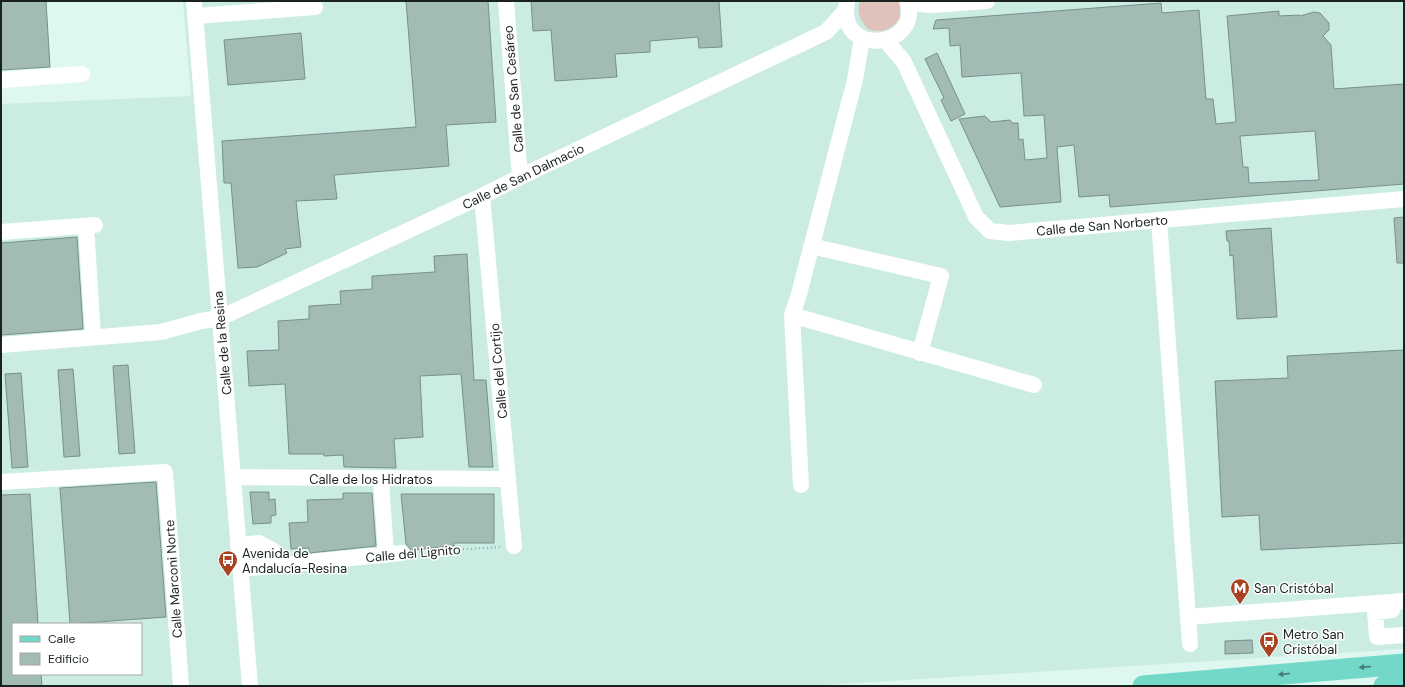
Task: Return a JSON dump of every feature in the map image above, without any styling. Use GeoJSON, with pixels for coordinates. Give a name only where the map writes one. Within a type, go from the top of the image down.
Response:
{"type":"FeatureCollection","features":[{"type":"Feature","properties":{"kind":"main road"},"geometry":{"type":"LineString","coordinates":[[1143,686],[1404,664]]}},
{"type":"Feature","properties":{"kind":"main road"},"geometry":{"type":"LineString","coordinates":[[1384,686],[1404,684]]}},
{"type":"Feature","properties":{"kind":"street","name":"Calle de San Cesáreo"},"geometry":{"type":"LineString","coordinates":[[506,1],[520,176]]}},
{"type":"Feature","properties":{"kind":"street"},"geometry":{"type":"LineString","coordinates":[[897,31],[907,2],[931,5],[987,1]]}},
{"type":"Feature","properties":{"kind":"street"},"geometry":{"type":"LineString","coordinates":[[897,31],[931,5]]}},
{"type":"Feature","properties":{"kind":"street","name":"Calle de San Dalmacio"},"geometry":{"type":"LineString","coordinates":[[1,345],[161,332],[201,321],[220,318],[482,196],[520,176],[826,32],[847,6]]}},
{"type":"Feature","properties":{"kind":"street"},"geometry":{"type":"LineString","coordinates":[[802,485],[792,315],[855,80],[858,35],[848,22],[847,6]]}},
{"type":"Feature","properties":{"kind":"street"},"geometry":{"type":"LineString","coordinates":[[195,9],[315,7]]}},
{"type":"Feature","properties":{"kind":"street","name":"Calle de la Resina"},"geometry":{"type":"LineString","coordinates":[[195,9],[250,686]]}},
{"type":"Feature","properties":{"kind":"street","name":"Calle de San Dalmacio"},"geometry":{"type":"LineString","coordinates":[[826,32],[858,35],[878,42],[897,31]]}},
{"type":"Feature","properties":{"kind":"street","name":"Calle de San Norberto"},"geometry":{"type":"LineString","coordinates":[[897,31],[904,62],[976,217],[990,231],[1009,233],[1404,199]]}},
{"type":"Feature","properties":{"kind":"street"},"geometry":{"type":"LineString","coordinates":[[1,80],[82,74]]}},
{"type":"Feature","properties":{"kind":"street","name":"Calle del Cortijo"},"geometry":{"type":"LineString","coordinates":[[482,196],[514,546]]}},
{"type":"Feature","properties":{"kind":"street"},"geometry":{"type":"LineString","coordinates":[[1159,220],[1190,644]]}},
{"type":"Feature","properties":{"kind":"street"},"geometry":{"type":"LineString","coordinates":[[1,232],[91,225],[93,337]]}},
{"type":"Feature","properties":{"kind":"street"},"geometry":{"type":"LineString","coordinates":[[811,246],[941,276],[920,353]]}},
{"type":"Feature","properties":{"kind":"street"},"geometry":{"type":"LineString","coordinates":[[792,315],[1034,385]]}},
{"type":"Feature","properties":{"kind":"street","name":"Calle Marconi Norte"},"geometry":{"type":"LineString","coordinates":[[1,482],[165,472],[182,686]]}},
{"type":"Feature","properties":{"kind":"street","name":"Calle de los Hidratos"},"geometry":{"type":"LineString","coordinates":[[233,478],[508,479]]}},
{"type":"Feature","properties":{"kind":"street"},"geometry":{"type":"LineString","coordinates":[[381,479],[394,554]]}},
{"type":"Feature","properties":{"kind":"street"},"geometry":{"type":"LineString","coordinates":[[238,545],[258,543],[274,551]]}},
{"type":"Feature","properties":{"kind":"street","name":"Calle del Lignito"},"geometry":{"type":"LineString","coordinates":[[240,569],[394,554]]}},
{"type":"Feature","properties":{"kind":"street"},"geometry":{"type":"LineString","coordinates":[[1188,617],[1404,601]]}},
{"type":"Feature","properties":{"kind":"street"},"geometry":{"type":"LineString","coordinates":[[1404,609],[1375,612],[1377,637],[1404,635]]}},
{"type":"Feature","properties":{"kind":"path","name":"Calle del Lignito"},"geometry":{"type":"LineString","coordinates":[[394,554],[514,546]]}},
{"type":"Feature","properties":{"kind":"path"},"geometry":{"type":"LineString","coordinates":[[1323,660],[1335,645]]}},
{"type":"Feature","properties":{"kind":"shaded area"},"geometry":{"type":"Polygon","coordinates":[[[183,1],[1404,1],[1404,649],[810,686],[1,686],[1,104],[191,96],[183,1]]]}},
{"type":"Feature","properties":{"kind":"shaded area"},"geometry":{"type":"Polygon","coordinates":[[[860,1],[900,1],[900,17],[894,25],[887,30],[878,31],[868,29],[863,23],[859,13],[858,9],[860,1]]]}},
{"type":"Feature","properties":{"kind":"building"},"geometry":{"type":"Polygon","coordinates":[[[1,1],[46,1],[50,67],[1,70],[1,1]]]}},
{"type":"Feature","properties":{"kind":"building"},"geometry":{"type":"Polygon","coordinates":[[[406,1],[488,1],[496,122],[446,125],[449,166],[334,175],[337,199],[296,201],[301,247],[285,249],[287,253],[257,267],[238,268],[231,183],[224,183],[222,141],[416,127],[406,1]]]}},
{"type":"Feature","properties":{"kind":"building"},"geometry":{"type":"Polygon","coordinates":[[[531,1],[719,1],[722,47],[699,48],[698,37],[650,41],[650,52],[615,54],[617,77],[555,81],[551,30],[533,31],[531,1]]]}},
{"type":"Feature","properties":{"kind":"building"},"geometry":{"type":"Polygon","coordinates":[[[1161,3],[1162,13],[1199,10],[1206,99],[1213,99],[1216,124],[1236,122],[1227,16],[1279,11],[1279,16],[1300,16],[1314,12],[1320,13],[1329,23],[1329,30],[1323,36],[1331,45],[1334,89],[1404,84],[1404,184],[1110,207],[1109,195],[1079,197],[1074,145],[1057,147],[1061,202],[1000,207],[959,119],[985,116],[991,122],[1010,120],[1012,123],[1018,123],[1019,140],[1023,139],[1025,160],[1047,158],[1044,115],[1024,116],[1021,73],[962,77],[960,45],[950,46],[949,28],[933,29],[936,20],[1161,3]],[[1315,131],[1240,136],[1243,167],[1248,167],[1249,183],[1319,180],[1315,131]]]}},
{"type":"Feature","properties":{"kind":"building"},"geometry":{"type":"Polygon","coordinates":[[[301,33],[305,79],[228,85],[224,40],[301,33]]]}},
{"type":"Feature","properties":{"kind":"building"},"geometry":{"type":"Polygon","coordinates":[[[937,53],[965,114],[951,121],[941,100],[944,98],[925,59],[937,53]]]}},
{"type":"Feature","properties":{"kind":"building"},"geometry":{"type":"Polygon","coordinates":[[[1404,217],[1404,263],[1397,263],[1394,218],[1404,217]]]}},
{"type":"Feature","properties":{"kind":"building"},"geometry":{"type":"Polygon","coordinates":[[[1271,228],[1277,317],[1237,319],[1233,255],[1230,256],[1229,241],[1227,241],[1226,231],[1271,228]]]}},
{"type":"Feature","properties":{"kind":"building"},"geometry":{"type":"Polygon","coordinates":[[[77,237],[83,329],[1,335],[1,243],[77,237]]]}},
{"type":"Feature","properties":{"kind":"building"},"geometry":{"type":"Polygon","coordinates":[[[467,254],[474,380],[486,380],[493,467],[469,467],[461,374],[420,376],[423,437],[394,439],[396,468],[344,467],[343,455],[324,456],[324,454],[289,454],[285,384],[249,386],[247,351],[279,350],[278,321],[309,319],[309,306],[341,304],[340,291],[372,289],[372,276],[435,272],[434,256],[467,254]]]}},
{"type":"Feature","properties":{"kind":"building"},"geometry":{"type":"Polygon","coordinates":[[[1404,350],[1404,543],[1261,550],[1259,515],[1222,517],[1215,381],[1288,378],[1287,356],[1404,350]]]}},
{"type":"Feature","properties":{"kind":"building"},"geometry":{"type":"Polygon","coordinates":[[[128,365],[135,453],[119,454],[113,366],[128,365]]]}},
{"type":"Feature","properties":{"kind":"building"},"geometry":{"type":"Polygon","coordinates":[[[73,369],[80,456],[64,457],[58,370],[73,369]]]}},
{"type":"Feature","properties":{"kind":"building"},"geometry":{"type":"Polygon","coordinates":[[[21,373],[28,467],[12,468],[5,374],[21,373]]]}},
{"type":"Feature","properties":{"kind":"building"},"geometry":{"type":"Polygon","coordinates":[[[156,482],[166,617],[70,623],[60,488],[156,482]]]}},
{"type":"Feature","properties":{"kind":"building"},"geometry":{"type":"Polygon","coordinates":[[[250,492],[269,492],[269,500],[275,499],[276,515],[271,516],[271,523],[253,524],[250,492]]]}},
{"type":"Feature","properties":{"kind":"building"},"geometry":{"type":"Polygon","coordinates":[[[343,493],[372,493],[376,546],[309,553],[309,548],[291,549],[289,523],[308,522],[307,500],[343,499],[343,493]]]}},
{"type":"Feature","properties":{"kind":"building"},"geometry":{"type":"Polygon","coordinates":[[[30,494],[38,623],[12,623],[12,675],[41,675],[42,686],[1,686],[1,495],[30,494]]]}},
{"type":"Feature","properties":{"kind":"building"},"geometry":{"type":"Polygon","coordinates":[[[401,494],[494,494],[494,543],[454,543],[454,546],[411,550],[406,544],[401,494]]]}},
{"type":"Feature","properties":{"kind":"building"},"geometry":{"type":"Polygon","coordinates":[[[1252,640],[1253,653],[1225,654],[1225,641],[1252,640]]]}},
{"type":"Feature","properties":{"kind":"place","name":"Avenida de Andalucía-Resina"},"geometry":{"type":"Point","coordinates":[228,577]}},
{"type":"Feature","properties":{"kind":"place","name":"San Cristóbal"},"geometry":{"type":"Point","coordinates":[1240,605]}},
{"type":"Feature","properties":{"kind":"place","name":"Metro San Cristóbal"},"geometry":{"type":"Point","coordinates":[1269,658]}}]}
